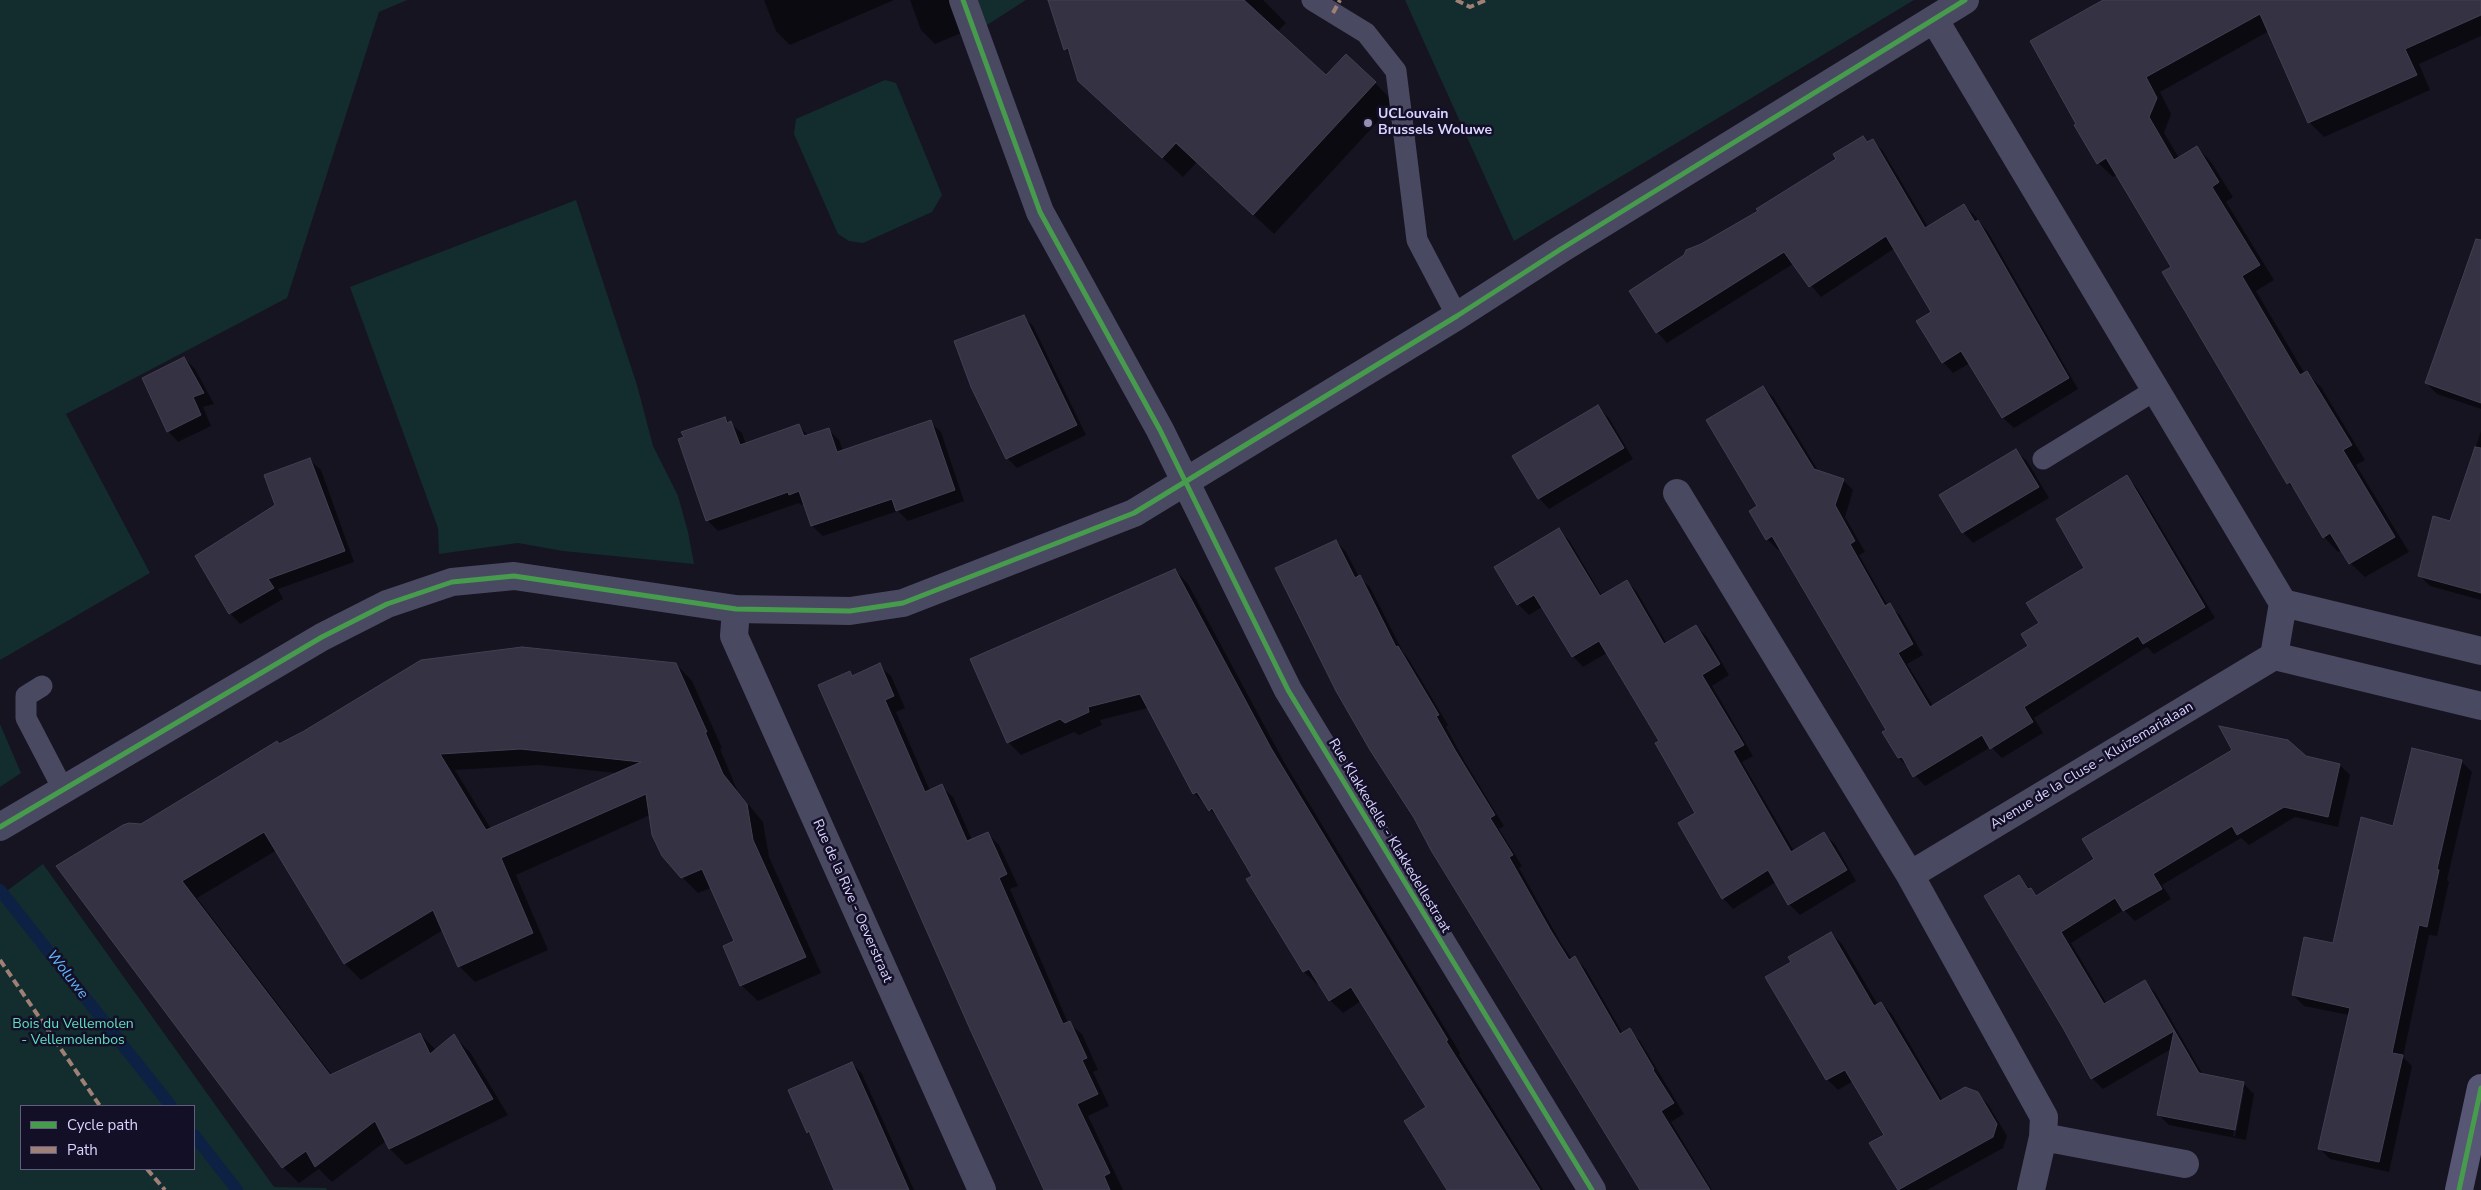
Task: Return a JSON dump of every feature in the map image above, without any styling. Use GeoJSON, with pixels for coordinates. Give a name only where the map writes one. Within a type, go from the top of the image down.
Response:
{"type":"FeatureCollection","features":[{"type":"Feature","properties":{"kind":"main road"},"geometry":{"type":"LineString","coordinates":[[2459,1190],[2481,1088]]}},
{"type":"Feature","properties":{"kind":"street","name":"Rue Klakkedelle - Klakkedellestraat"},"geometry":{"type":"LineString","coordinates":[[963,0],[1040,212],[1160,430],[1288,690],[1592,1190]]}},
{"type":"Feature","properties":{"kind":"street"},"geometry":{"type":"LineString","coordinates":[[0,827],[322,637],[387,604],[452,582],[514,576],[736,609],[850,611],[903,603],[1134,513],[1185,484],[1965,0]]}},
{"type":"Feature","properties":{"kind":"street"},"geometry":{"type":"LineString","coordinates":[[1934,19],[1958,62],[2157,389],[2283,603],[2274,656],[2481,706]]}},
{"type":"Feature","properties":{"kind":"street"},"geometry":{"type":"LineString","coordinates":[[1678,493],[1910,875],[2044,1117],[2043,1137],[2031,1190]]}},
{"type":"Feature","properties":{"kind":"street"},"geometry":{"type":"LineString","coordinates":[[2283,603],[2481,651]]}},
{"type":"Feature","properties":{"kind":"street","name":"Rue de la Rive - Oeverstraat"},"geometry":{"type":"LineString","coordinates":[[736,609],[734,636],[982,1190]]}},
{"type":"Feature","properties":{"kind":"street","name":"Avenue de la Cluse - Kluizemarialaan"},"geometry":{"type":"LineString","coordinates":[[1910,875],[2274,656]]}},
{"type":"Feature","properties":{"kind":"street"},"geometry":{"type":"LineString","coordinates":[[2043,1137],[2185,1164]]}},
{"type":"Feature","properties":{"kind":"lane"},"geometry":{"type":"LineString","coordinates":[[1312,0],[1366,33],[1396,70],[1417,240],[1457,316]]}},
{"type":"Feature","properties":{"kind":"lane"},"geometry":{"type":"LineString","coordinates":[[2042,459],[2157,389]]}},
{"type":"Feature","properties":{"kind":"lane"},"geometry":{"type":"LineString","coordinates":[[42,686],[26,696],[26,718],[63,790]]}},
{"type":"Feature","properties":{"kind":"green space"},"geometry":{"type":"Polygon","coordinates":[[[0,0],[407,0],[379,12],[287,298],[66,414],[150,573],[0,660],[0,0]]]}},
{"type":"Feature","properties":{"kind":"green space"},"geometry":{"type":"Polygon","coordinates":[[[972,0],[1026,0],[984,27],[972,0]]]}},
{"type":"Feature","properties":{"kind":"green space"},"geometry":{"type":"Polygon","coordinates":[[[1405,0],[1914,0],[1514,241],[1405,0]]]}},
{"type":"Feature","properties":{"kind":"green space"},"geometry":{"type":"Polygon","coordinates":[[[885,80],[896,83],[942,195],[932,212],[863,243],[849,241],[838,234],[794,134],[796,119],[885,80]]]}},
{"type":"Feature","properties":{"kind":"green space"},"geometry":{"type":"Polygon","coordinates":[[[576,200],[637,385],[653,446],[678,496],[694,564],[563,551],[518,543],[439,554],[438,528],[350,287],[576,200]]]}},
{"type":"Feature","properties":{"kind":"green space"},"geometry":{"type":"Polygon","coordinates":[[[0,724],[21,773],[0,787],[0,724]]]}},
{"type":"Feature","properties":{"kind":"green space","name":"Bois du Vellemolen - Vellemolenbos"},"geometry":{"type":"Polygon","coordinates":[[[43,864],[274,1187],[326,1188],[327,1190],[0,1190],[0,896],[43,864]]]}},
{"type":"Feature","properties":{"kind":"building"},"geometry":{"type":"Polygon","coordinates":[[[1048,0],[1244,0],[1326,75],[1346,54],[1376,82],[1253,215],[1176,143],[1162,158],[1078,81],[1068,48],[1064,50],[1048,0]]]}},
{"type":"Feature","properties":{"kind":"building"},"geometry":{"type":"Polygon","coordinates":[[[2103,0],[2481,0],[2481,15],[2405,49],[2417,75],[2308,123],[2260,14],[2146,77],[2157,98],[2149,117],[2174,160],[2197,146],[2219,182],[2212,187],[2260,265],[2242,276],[2300,375],[2307,371],[2352,445],[2343,450],[2395,537],[2349,564],[2330,533],[2323,538],[2290,482],[2287,484],[2162,272],[2171,267],[2106,158],[2097,164],[2074,125],[2076,124],[2030,41],[2103,0]]]}},
{"type":"Feature","properties":{"kind":"building"},"geometry":{"type":"Polygon","coordinates":[[[1863,136],[1867,142],[1873,139],[1925,228],[1964,204],[1975,222],[1978,220],[2069,378],[2002,418],[1961,351],[1942,363],[1916,321],[1931,312],[1886,236],[1809,287],[1784,252],[1656,333],[1629,291],[1684,255],[1686,250],[1701,244],[1758,211],[1756,209],[1836,159],[1833,154],[1863,136]]]}},
{"type":"Feature","properties":{"kind":"building"},"geometry":{"type":"Polygon","coordinates":[[[2476,239],[2481,240],[2481,403],[2425,383],[2476,239]]]}},
{"type":"Feature","properties":{"kind":"building"},"geometry":{"type":"Polygon","coordinates":[[[1024,315],[1077,425],[1006,459],[971,387],[954,341],[1024,315]]]}},
{"type":"Feature","properties":{"kind":"building"},"geometry":{"type":"Polygon","coordinates":[[[184,357],[204,393],[193,397],[201,415],[167,432],[142,378],[184,357]]]}},
{"type":"Feature","properties":{"kind":"building"},"geometry":{"type":"Polygon","coordinates":[[[1763,386],[1814,469],[1844,479],[1835,505],[1855,541],[1850,544],[1885,606],[1890,603],[1913,644],[1898,653],[1930,707],[2028,646],[2021,634],[2039,623],[2026,603],[2084,568],[2056,519],[2127,475],[2205,607],[2143,644],[2138,636],[2024,707],[2033,722],[1990,749],[1982,735],[1913,777],[1902,757],[1898,758],[1882,732],[1886,730],[1772,536],[1766,540],[1749,511],[1757,506],[1706,420],[1763,386]]]}},
{"type":"Feature","properties":{"kind":"building"},"geometry":{"type":"Polygon","coordinates":[[[1598,405],[1624,448],[1538,499],[1512,456],[1598,405]]]}},
{"type":"Feature","properties":{"kind":"building"},"geometry":{"type":"Polygon","coordinates":[[[725,417],[727,423],[731,421],[740,445],[799,424],[804,436],[829,428],[837,452],[931,420],[955,490],[896,511],[892,499],[811,526],[799,491],[789,495],[788,492],[706,521],[678,439],[684,437],[681,432],[725,417]]]}},
{"type":"Feature","properties":{"kind":"building"},"geometry":{"type":"Polygon","coordinates":[[[2475,447],[2481,448],[2481,593],[2418,576],[2433,516],[2450,521],[2475,447]]]}},
{"type":"Feature","properties":{"kind":"building"},"geometry":{"type":"Polygon","coordinates":[[[2016,449],[2039,487],[1962,533],[1939,495],[2016,449]]]}},
{"type":"Feature","properties":{"kind":"building"},"geometry":{"type":"Polygon","coordinates":[[[310,458],[345,551],[268,579],[274,588],[229,614],[195,556],[275,505],[264,475],[310,458]]]}},
{"type":"Feature","properties":{"kind":"building"},"geometry":{"type":"Polygon","coordinates":[[[1559,528],[1600,596],[1627,580],[1664,644],[1696,625],[1720,664],[1702,675],[1744,745],[1733,751],[1791,852],[1824,832],[1847,870],[1788,905],[1768,870],[1722,899],[1678,823],[1695,813],[1655,743],[1659,741],[1599,641],[1572,657],[1534,595],[1517,605],[1494,567],[1559,528]]]}},
{"type":"Feature","properties":{"kind":"building"},"geometry":{"type":"Polygon","coordinates":[[[1336,540],[1355,578],[1360,575],[1396,647],[1398,646],[1439,715],[1436,716],[1495,815],[1490,818],[1513,855],[1509,857],[1551,931],[1569,960],[1575,956],[1620,1034],[1630,1028],[1674,1103],[1661,1111],[1710,1190],[1640,1190],[1432,852],[1414,818],[1370,750],[1336,691],[1275,568],[1336,540]]]}},
{"type":"Feature","properties":{"kind":"building"},"geometry":{"type":"Polygon","coordinates":[[[1175,569],[1271,748],[1448,1040],[1446,1041],[1540,1190],[1447,1190],[1404,1121],[1426,1107],[1351,987],[1329,1001],[1309,969],[1303,972],[1246,879],[1252,876],[1212,808],[1209,811],[1197,792],[1193,794],[1140,694],[1088,707],[1089,712],[1065,723],[1060,719],[1007,743],[970,659],[1175,569]]]}},
{"type":"Feature","properties":{"kind":"building"},"geometry":{"type":"Polygon","coordinates":[[[522,647],[676,663],[707,732],[705,732],[723,774],[747,804],[753,840],[806,957],[740,986],[723,946],[734,941],[702,869],[681,878],[662,856],[652,835],[646,794],[501,858],[533,933],[458,967],[433,910],[344,964],[264,832],[182,881],[330,1075],[420,1033],[430,1054],[454,1034],[493,1099],[389,1149],[375,1121],[315,1167],[306,1151],[282,1168],[56,866],[123,825],[129,823],[141,824],[277,741],[279,744],[304,731],[421,660],[522,647]],[[521,749],[440,754],[486,830],[641,762],[521,749]]]}},
{"type":"Feature","properties":{"kind":"building"},"geometry":{"type":"Polygon","coordinates":[[[880,663],[894,696],[885,700],[925,792],[942,784],[967,841],[988,832],[1007,874],[999,878],[1063,1024],[1070,1021],[1087,1058],[1082,1060],[1098,1094],[1077,1104],[1110,1173],[1104,1176],[1110,1190],[1044,1190],[970,1029],[818,685],[850,671],[852,676],[880,663]]]}},
{"type":"Feature","properties":{"kind":"building"},"geometry":{"type":"Polygon","coordinates":[[[2219,726],[2288,740],[2306,756],[2340,764],[2328,817],[2284,807],[2237,835],[2232,826],[2153,874],[2162,889],[2123,911],[2115,898],[2061,932],[2104,1004],[2145,980],[2199,1073],[2244,1082],[2235,1130],[2157,1115],[2174,1031],[2091,1079],[2063,1028],[1984,896],[2019,875],[2028,889],[2031,888],[2036,896],[2094,859],[2082,839],[2232,750],[2219,726]]]}},
{"type":"Feature","properties":{"kind":"building"},"geometry":{"type":"Polygon","coordinates":[[[2412,748],[2462,760],[2437,869],[2439,870],[2427,927],[2419,925],[2392,1053],[2403,1055],[2379,1162],[2318,1149],[2350,1008],[2292,995],[2304,937],[2333,943],[2361,817],[2393,826],[2412,748]]]}},
{"type":"Feature","properties":{"kind":"building"},"geometry":{"type":"Polygon","coordinates":[[[1831,932],[1874,1006],[1881,1002],[1940,1101],[1965,1087],[1978,1092],[1997,1124],[1993,1137],[1898,1190],[1869,1143],[1884,1135],[1845,1070],[1826,1080],[1765,977],[1791,962],[1788,957],[1831,932]]]}},
{"type":"Feature","properties":{"kind":"building"},"geometry":{"type":"Polygon","coordinates":[[[852,1062],[909,1190],[834,1190],[809,1131],[807,1133],[788,1090],[852,1062]]]}},
{"type":"Feature","properties":{"kind":"waterway","name":"Woluwe"},"geometry":{"type":"LineString","coordinates":[[0,890],[170,1105]]}},
{"type":"Feature","properties":{"kind":"waterway","name":"Woluwe"},"geometry":{"type":"LineString","coordinates":[[195,1136],[237,1190]]}},
{"type":"Feature","properties":{"kind":"marked path"},"geometry":{"type":"LineString","coordinates":[[1333,13],[1340,0]]}},
{"type":"Feature","properties":{"kind":"marked path"},"geometry":{"type":"LineString","coordinates":[[1456,0],[1470,7],[1486,0]]}},
{"type":"Feature","properties":{"kind":"marked path"},"geometry":{"type":"LineString","coordinates":[[0,960],[99,1105]]}},
{"type":"Feature","properties":{"kind":"marked path"},"geometry":{"type":"LineString","coordinates":[[148,1170],[165,1190]]}},
{"type":"Feature","properties":{"kind":"cycle path"},"geometry":{"type":"LineString","coordinates":[[963,0],[1040,212],[1160,430],[1288,690],[1592,1190]]}},
{"type":"Feature","properties":{"kind":"cycle path"},"geometry":{"type":"LineString","coordinates":[[0,827],[322,637],[387,604],[452,582],[514,576],[736,609],[850,611],[903,603],[1134,513],[1457,316],[1561,249],[1965,0]]}},
{"type":"Feature","properties":{"kind":"cycle path"},"geometry":{"type":"LineString","coordinates":[[2459,1190],[2481,1088]]}},
{"type":"Feature","properties":{"kind":"place","name":"UCLouvain Brussels Woluwe"},"geometry":{"type":"Point","coordinates":[1368,123]}}]}
